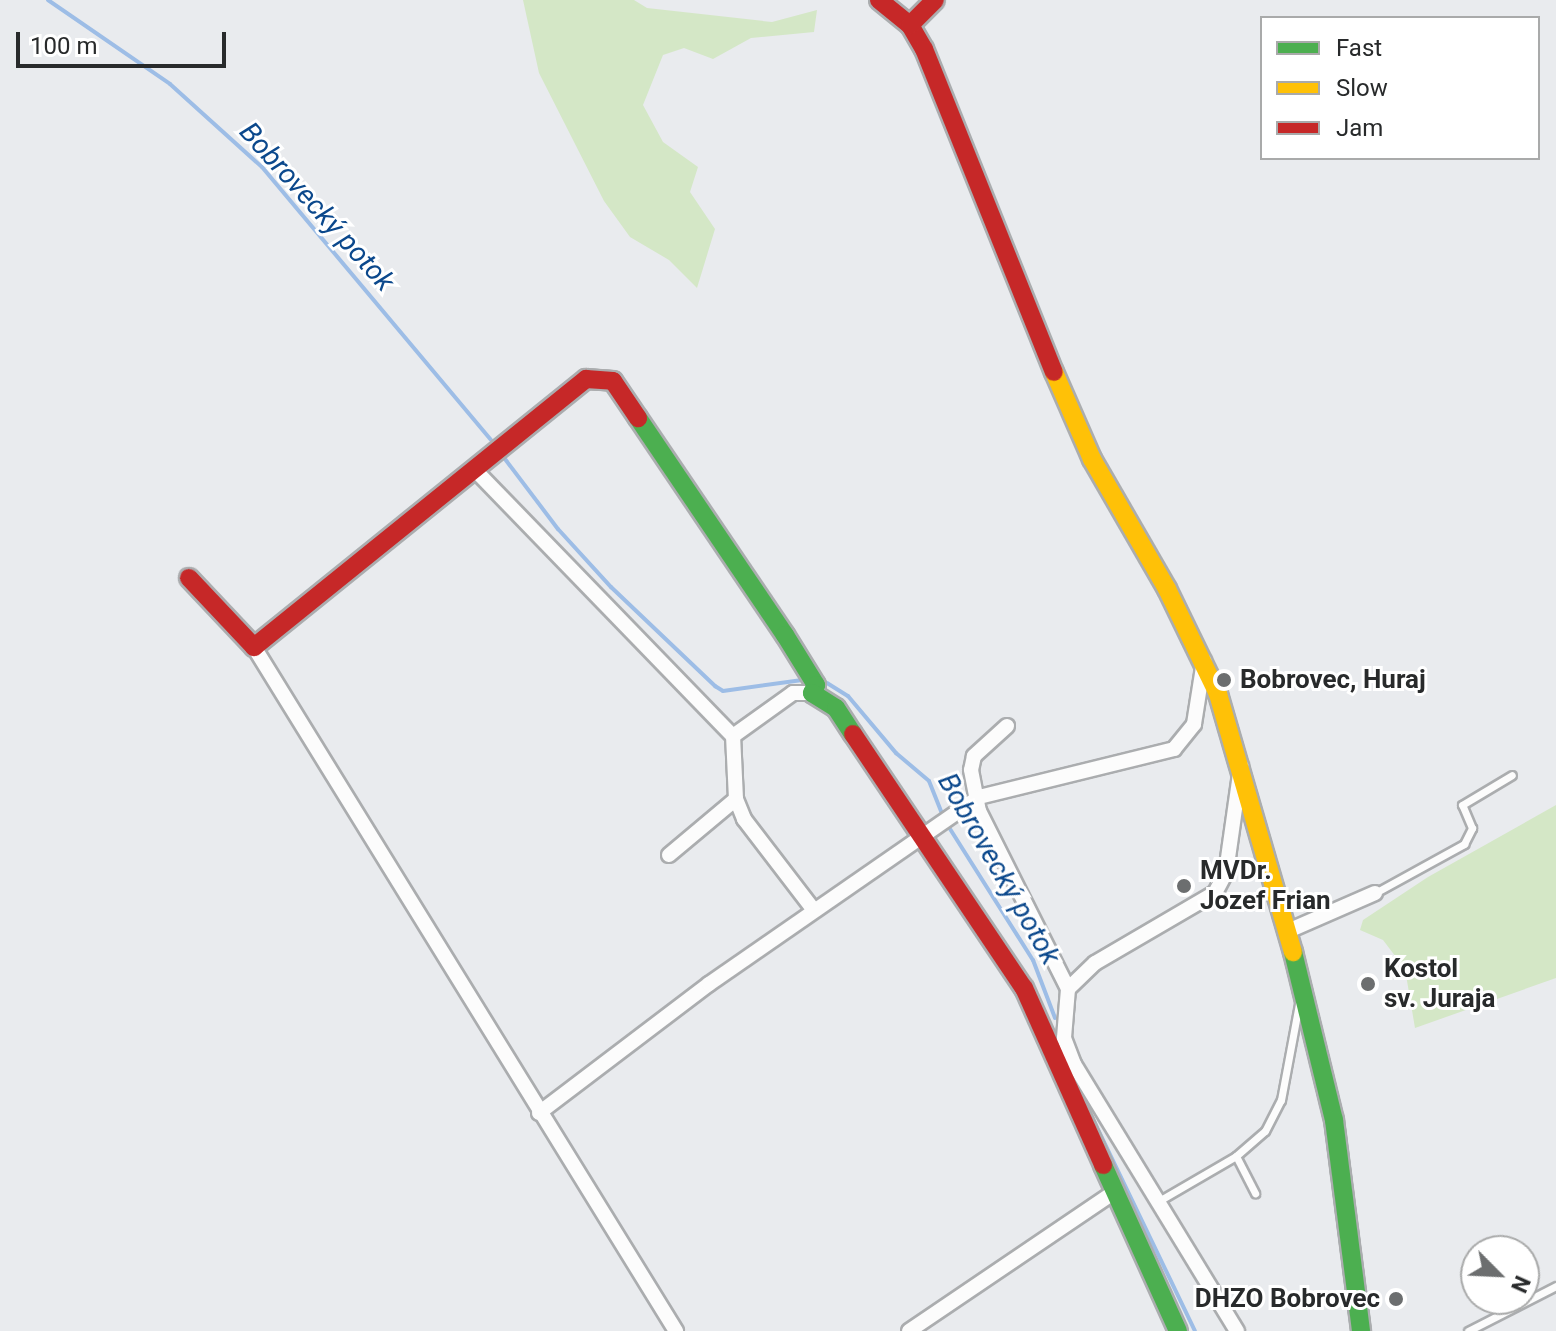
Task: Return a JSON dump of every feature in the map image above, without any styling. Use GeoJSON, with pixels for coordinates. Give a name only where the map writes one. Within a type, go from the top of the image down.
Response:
{"type":"FeatureCollection","features":[{"type":"Feature","properties":{"kind":"street"},"geometry":{"type":"LineString","coordinates":[[879,0],[910,25],[1092,459],[1204,661],[1241,766],[1288,931],[1340,1150],[1361,1331]]}},
{"type":"Feature","properties":{"kind":"street"},"geometry":{"type":"LineString","coordinates":[[910,25],[935,0]]}},
{"type":"Feature","properties":{"kind":"street"},"geometry":{"type":"LineString","coordinates":[[254,647],[586,379],[613,381],[785,635],[816,685],[812,693]]}},
{"type":"Feature","properties":{"kind":"street"},"geometry":{"type":"LineString","coordinates":[[474,469],[733,736],[736,799],[744,819],[813,909]]}},
{"type":"Feature","properties":{"kind":"street"},"geometry":{"type":"LineString","coordinates":[[189,578],[254,647],[676,1331]]}},
{"type":"Feature","properties":{"kind":"street"},"geometry":{"type":"LineString","coordinates":[[539,1113],[813,909],[979,797],[1174,749],[1194,724],[1204,661]]}},
{"type":"Feature","properties":{"kind":"street"},"geometry":{"type":"LineString","coordinates":[[733,736],[793,693],[812,693],[836,708],[931,829],[1024,988],[1237,1331]]}},
{"type":"Feature","properties":{"kind":"street"},"geometry":{"type":"LineString","coordinates":[[1007,726],[970,762],[979,797],[979,811],[1068,989]]}},
{"type":"Feature","properties":{"kind":"street"},"geometry":{"type":"LineString","coordinates":[[1178,1331],[1057,1072],[1057,1040],[1068,989],[1095,963],[1215,893],[1226,872],[1241,766]]}},
{"type":"Feature","properties":{"kind":"street"},"geometry":{"type":"LineString","coordinates":[[669,855],[736,799]]}},
{"type":"Feature","properties":{"kind":"street"},"geometry":{"type":"LineString","coordinates":[[1288,931],[1375,893]]}},
{"type":"Feature","properties":{"kind":"street"},"geometry":{"type":"LineString","coordinates":[[909,1331],[1113,1193]]}},
{"type":"Feature","properties":{"kind":"lane"},"geometry":{"type":"LineString","coordinates":[[1375,893],[1464,844],[1472,828],[1462,805],[1512,775]]}},
{"type":"Feature","properties":{"kind":"lane"},"geometry":{"type":"LineString","coordinates":[[1157,1202],[1236,1156],[1265,1131],[1281,1100],[1301,986]]}},
{"type":"Feature","properties":{"kind":"lane"},"geometry":{"type":"LineString","coordinates":[[1236,1156],[1255,1193]]}},
{"type":"Feature","properties":{"kind":"lane"},"geometry":{"type":"LineString","coordinates":[[1468,1331],[1556,1286]]}},
{"type":"Feature","properties":{"kind":"green space"},"geometry":{"type":"Polygon","coordinates":[[[523,0],[634,0],[647,8],[772,22],[817,10],[814,32],[751,38],[713,59],[684,48],[663,55],[643,105],[663,142],[698,167],[690,192],[715,229],[697,288],[669,260],[630,237],[604,201],[539,73],[523,0]]]}},
{"type":"Feature","properties":{"kind":"green space"},"geometry":{"type":"Polygon","coordinates":[[[1556,805],[1556,978],[1415,1028],[1405,969],[1383,940],[1360,930],[1363,920],[1428,877],[1556,805]]]}},
{"type":"Feature","properties":{"kind":"waterway","name":"Bobrovecký potok"},"geometry":{"type":"LineString","coordinates":[[48,0],[170,84],[262,167],[491,440]]}},
{"type":"Feature","properties":{"kind":"waterway","name":"Bobrovecký potok"},"geometry":{"type":"LineString","coordinates":[[505,459],[558,529],[611,587],[715,686],[723,691],[802,680]]}},
{"type":"Feature","properties":{"kind":"waterway","name":"Bobrovecký potok"},"geometry":{"type":"LineString","coordinates":[[827,683],[848,696],[896,753],[929,781],[945,821],[1033,960],[1055,1018]]}},
{"type":"Feature","properties":{"kind":"waterway","name":"Bobrovecký potok"},"geometry":{"type":"LineString","coordinates":[[1092,1117],[1195,1331]]}},
{"type":"Feature","properties":{"kind":"traffic: fast"},"geometry":{"type":"LineString","coordinates":[[638,418],[785,635],[816,685],[812,693],[836,708],[853,734]]}},
{"type":"Feature","properties":{"kind":"traffic: fast"},"geometry":{"type":"LineString","coordinates":[[1293,952],[1334,1120],[1361,1331]]}},
{"type":"Feature","properties":{"kind":"traffic: fast"},"geometry":{"type":"LineString","coordinates":[[1103,1165],[1178,1331]]}},
{"type":"Feature","properties":{"kind":"traffic: slow"},"geometry":{"type":"LineString","coordinates":[[1054,372],[1092,459],[1167,589],[1218,694],[1293,952]]}},
{"type":"Feature","properties":{"kind":"traffic: jam"},"geometry":{"type":"LineString","coordinates":[[879,0],[910,25],[924,49],[1054,372]]}},
{"type":"Feature","properties":{"kind":"traffic: jam"},"geometry":{"type":"LineString","coordinates":[[910,25],[935,0]]}},
{"type":"Feature","properties":{"kind":"traffic: jam"},"geometry":{"type":"LineString","coordinates":[[189,578],[254,647],[586,379],[613,381],[638,418]]}},
{"type":"Feature","properties":{"kind":"traffic: jam"},"geometry":{"type":"LineString","coordinates":[[853,734],[1024,988],[1103,1165]]}},
{"type":"Feature","properties":{"kind":"place","name":"Bobrovec, Huraj"},"geometry":{"type":"Point","coordinates":[1224,680]}},
{"type":"Feature","properties":{"kind":"place","name":"MVDr. Jozef Frian"},"geometry":{"type":"Point","coordinates":[1184,886]}},
{"type":"Feature","properties":{"kind":"place","name":"Kostol sv. Juraja"},"geometry":{"type":"Point","coordinates":[1368,984]}},
{"type":"Feature","properties":{"kind":"place","name":"DHZO Bobrovec"},"geometry":{"type":"Point","coordinates":[1396,1299]}}]}
